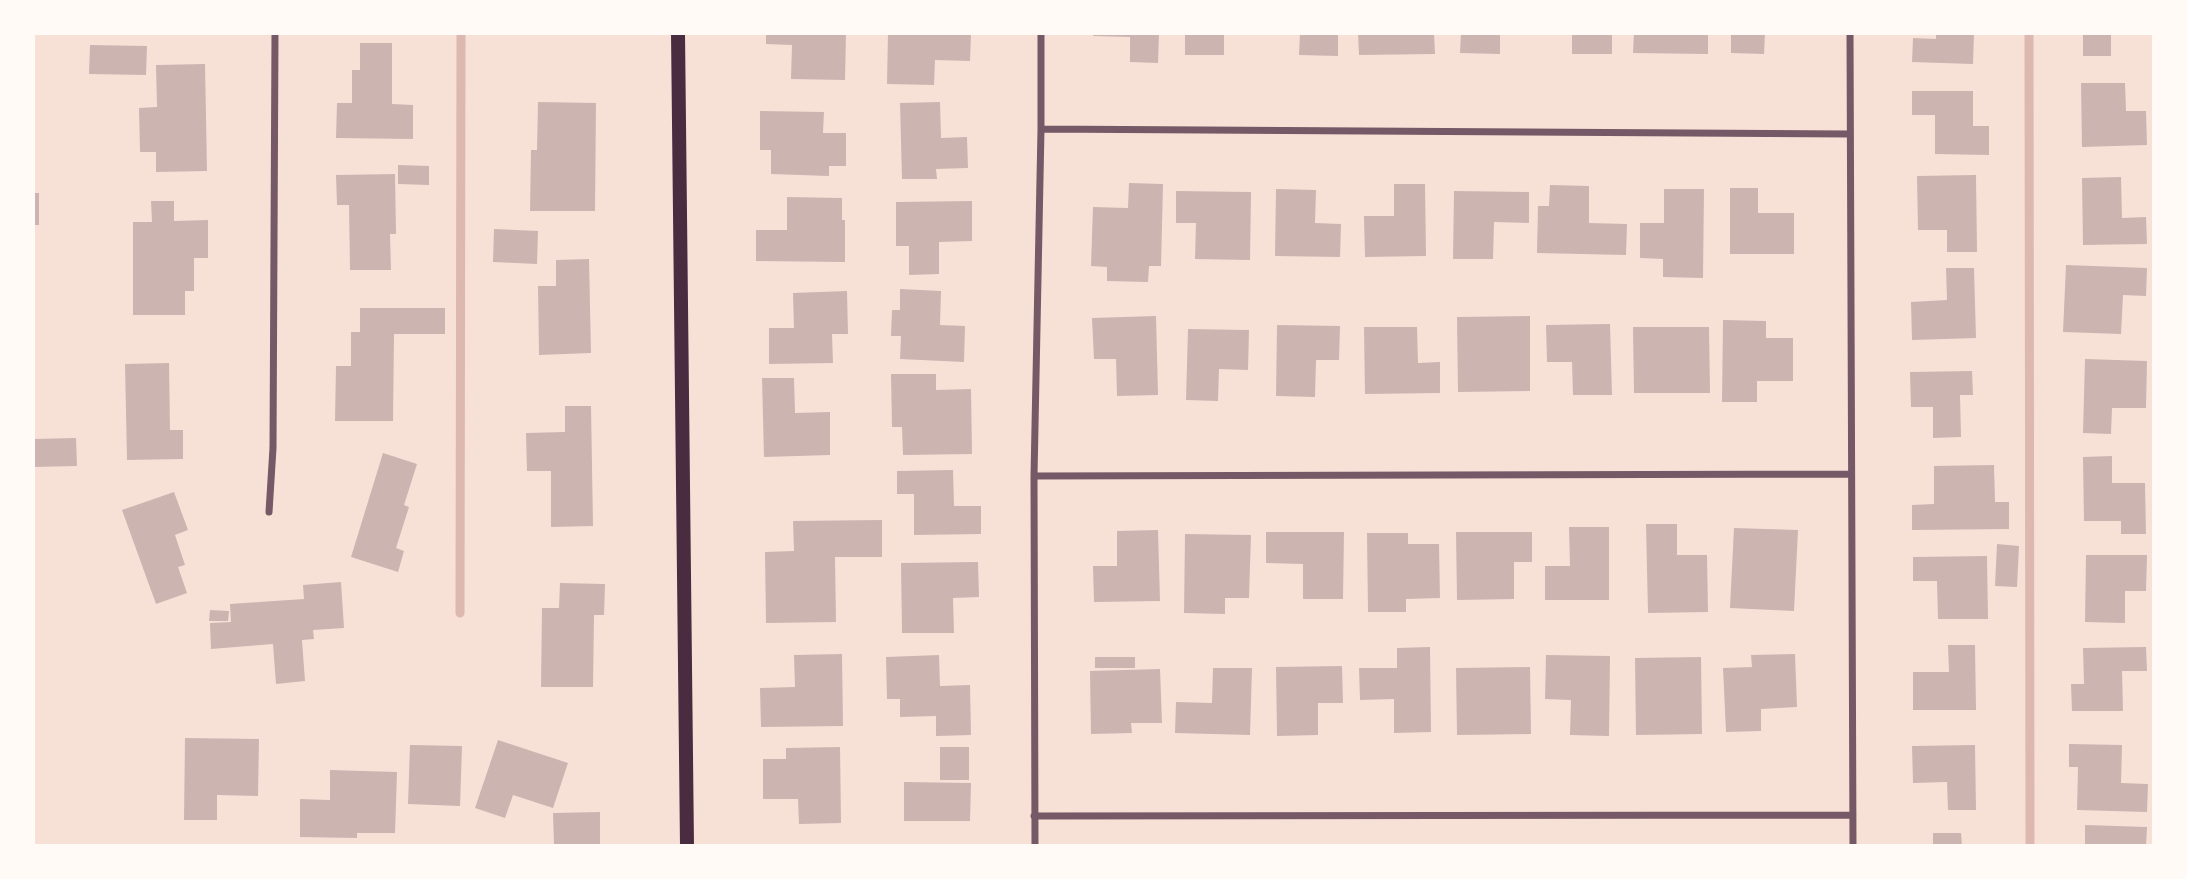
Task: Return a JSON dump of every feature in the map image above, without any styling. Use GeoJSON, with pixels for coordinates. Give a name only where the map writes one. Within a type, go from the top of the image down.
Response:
{"type":"FeatureCollection","features":[{"type":"Feature","properties":{"kind":"main road"},"geometry":{"type":"LineString","coordinates":[[678,33],[687,846]]}},
{"type":"Feature","properties":{"kind":"street"},"geometry":{"type":"LineString","coordinates":[[269,512],[273,448],[275,33]]}},
{"type":"Feature","properties":{"kind":"street"},"geometry":{"type":"LineString","coordinates":[[1035,846],[1034,475],[1041,33]]}},
{"type":"Feature","properties":{"kind":"street"},"geometry":{"type":"LineString","coordinates":[[1850,33],[1853,846]]}},
{"type":"Feature","properties":{"kind":"street"},"geometry":{"type":"LineString","coordinates":[[1041,129],[1849,134]]}},
{"type":"Feature","properties":{"kind":"street"},"geometry":{"type":"LineString","coordinates":[[1034,475],[1851,474]]}},
{"type":"Feature","properties":{"kind":"street"},"geometry":{"type":"LineString","coordinates":[[1034,816],[1853,815]]}},
{"type":"Feature","properties":{"kind":"building"},"geometry":{"type":"Polygon","coordinates":[[[766,33],[846,33],[845,80],[791,79],[792,45],[766,44],[766,33]]]}},
{"type":"Feature","properties":{"kind":"building"},"geometry":{"type":"Polygon","coordinates":[[[888,33],[971,33],[970,61],[935,60],[934,85],[887,84],[888,33]]]}},
{"type":"Feature","properties":{"kind":"building"},"geometry":{"type":"Polygon","coordinates":[[[1093,33],[1159,33],[1158,63],[1130,62],[1130,37],[1093,36],[1093,33]]]}},
{"type":"Feature","properties":{"kind":"building"},"geometry":{"type":"Polygon","coordinates":[[[1185,33],[1224,33],[1224,55],[1185,55],[1185,33]]]}},
{"type":"Feature","properties":{"kind":"building"},"geometry":{"type":"Polygon","coordinates":[[[1300,33],[1338,33],[1338,56],[1299,55],[1300,33]]]}},
{"type":"Feature","properties":{"kind":"building"},"geometry":{"type":"Polygon","coordinates":[[[1358,33],[1434,33],[1435,54],[1359,55],[1358,33]]]}},
{"type":"Feature","properties":{"kind":"building"},"geometry":{"type":"Polygon","coordinates":[[[1461,33],[1500,33],[1500,54],[1460,53],[1461,33]]]}},
{"type":"Feature","properties":{"kind":"building"},"geometry":{"type":"Polygon","coordinates":[[[1572,33],[1612,33],[1612,54],[1572,54],[1572,33]]]}},
{"type":"Feature","properties":{"kind":"building"},"geometry":{"type":"Polygon","coordinates":[[[1634,33],[1708,33],[1708,54],[1633,53],[1634,33]]]}},
{"type":"Feature","properties":{"kind":"building"},"geometry":{"type":"Polygon","coordinates":[[[1731,33],[1765,33],[1764,54],[1731,53],[1731,33]]]}},
{"type":"Feature","properties":{"kind":"building"},"geometry":{"type":"Polygon","coordinates":[[[1936,33],[1974,33],[1973,64],[1912,62],[1913,38],[1936,39],[1936,33]]]}},
{"type":"Feature","properties":{"kind":"building"},"geometry":{"type":"Polygon","coordinates":[[[2083,33],[2111,33],[2111,56],[2083,56],[2083,33]]]}},
{"type":"Feature","properties":{"kind":"building"},"geometry":{"type":"Polygon","coordinates":[[[360,43],[392,43],[392,104],[413,105],[413,139],[336,138],[337,103],[352,103],[352,70],[360,70],[360,43]]]}},
{"type":"Feature","properties":{"kind":"building"},"geometry":{"type":"Polygon","coordinates":[[[90,45],[147,46],[146,75],[89,74],[90,45]]]}},
{"type":"Feature","properties":{"kind":"building"},"geometry":{"type":"Polygon","coordinates":[[[205,64],[207,171],[156,172],[156,152],[140,152],[139,108],[157,107],[156,65],[205,64]]]}},
{"type":"Feature","properties":{"kind":"building"},"geometry":{"type":"Polygon","coordinates":[[[2081,83],[2125,83],[2126,111],[2146,111],[2147,145],[2082,147],[2081,83]]]}},
{"type":"Feature","properties":{"kind":"building"},"geometry":{"type":"Polygon","coordinates":[[[1912,91],[1973,91],[1973,126],[1989,126],[1989,155],[1935,154],[1935,115],[1912,115],[1912,91]]]}},
{"type":"Feature","properties":{"kind":"building"},"geometry":{"type":"Polygon","coordinates":[[[538,102],[596,103],[595,211],[530,211],[531,150],[537,150],[538,102]]]}},
{"type":"Feature","properties":{"kind":"building"},"geometry":{"type":"Polygon","coordinates":[[[940,102],[941,138],[967,137],[968,168],[936,169],[937,179],[902,179],[900,103],[940,102]]]}},
{"type":"Feature","properties":{"kind":"building"},"geometry":{"type":"Polygon","coordinates":[[[760,111],[824,112],[823,133],[846,133],[846,166],[829,166],[829,176],[771,174],[771,150],[760,150],[760,111]]]}},
{"type":"Feature","properties":{"kind":"building"},"geometry":{"type":"Polygon","coordinates":[[[398,165],[429,166],[429,185],[398,184],[398,165]]]}},
{"type":"Feature","properties":{"kind":"building"},"geometry":{"type":"Polygon","coordinates":[[[395,174],[396,234],[390,234],[391,270],[350,270],[349,205],[337,205],[336,175],[395,174]]]}},
{"type":"Feature","properties":{"kind":"building"},"geometry":{"type":"Polygon","coordinates":[[[1976,175],[1977,252],[1947,252],[1947,230],[1918,230],[1917,176],[1976,175]]]}},
{"type":"Feature","properties":{"kind":"building"},"geometry":{"type":"Polygon","coordinates":[[[2121,177],[2122,218],[2146,217],[2147,244],[2083,245],[2082,178],[2121,177]]]}},
{"type":"Feature","properties":{"kind":"building"},"geometry":{"type":"Polygon","coordinates":[[[1129,183],[1163,184],[1161,266],[1149,266],[1148,282],[1107,281],[1107,267],[1091,266],[1093,207],[1128,208],[1129,183]]]}},
{"type":"Feature","properties":{"kind":"building"},"geometry":{"type":"Polygon","coordinates":[[[1394,184],[1425,184],[1426,256],[1365,257],[1364,216],[1394,216],[1394,184]]]}},
{"type":"Feature","properties":{"kind":"building"},"geometry":{"type":"Polygon","coordinates":[[[1550,185],[1589,186],[1589,223],[1627,224],[1626,255],[1537,253],[1538,206],[1549,206],[1550,185]]]}},
{"type":"Feature","properties":{"kind":"building"},"geometry":{"type":"Polygon","coordinates":[[[1730,188],[1758,188],[1758,213],[1794,213],[1794,254],[1730,254],[1730,188]]]}},
{"type":"Feature","properties":{"kind":"building"},"geometry":{"type":"Polygon","coordinates":[[[1276,189],[1316,190],[1315,223],[1341,224],[1340,257],[1275,256],[1276,189]]]}},
{"type":"Feature","properties":{"kind":"building"},"geometry":{"type":"Polygon","coordinates":[[[1664,189],[1704,189],[1703,278],[1663,277],[1663,259],[1640,258],[1640,223],[1664,223],[1664,189]]]}},
{"type":"Feature","properties":{"kind":"building"},"geometry":{"type":"Polygon","coordinates":[[[1176,191],[1251,192],[1250,260],[1195,259],[1196,223],[1176,223],[1176,191]]]}},
{"type":"Feature","properties":{"kind":"building"},"geometry":{"type":"Polygon","coordinates":[[[1454,191],[1529,192],[1529,223],[1494,222],[1493,259],[1453,259],[1454,191]]]}},
{"type":"Feature","properties":{"kind":"building"},"geometry":{"type":"Polygon","coordinates":[[[33,193],[39,193],[39,225],[33,225],[33,193]]]}},
{"type":"Feature","properties":{"kind":"building"},"geometry":{"type":"Polygon","coordinates":[[[787,197],[842,198],[845,262],[756,261],[756,230],[787,230],[787,197]]]}},
{"type":"Feature","properties":{"kind":"building"},"geometry":{"type":"Polygon","coordinates":[[[151,201],[174,201],[174,221],[208,220],[208,258],[194,258],[194,291],[185,291],[185,315],[133,315],[133,222],[152,222],[151,201]]]}},
{"type":"Feature","properties":{"kind":"building"},"geometry":{"type":"Polygon","coordinates":[[[972,201],[972,241],[939,242],[939,274],[909,275],[909,246],[896,246],[896,202],[972,201]]]}},
{"type":"Feature","properties":{"kind":"building"},"geometry":{"type":"Polygon","coordinates":[[[494,229],[538,231],[537,264],[493,262],[494,229]]]}},
{"type":"Feature","properties":{"kind":"building"},"geometry":{"type":"Polygon","coordinates":[[[589,259],[591,353],[539,355],[538,286],[556,286],[556,260],[589,259]]]}},
{"type":"Feature","properties":{"kind":"building"},"geometry":{"type":"Polygon","coordinates":[[[2066,265],[2147,268],[2146,296],[2123,295],[2121,334],[2063,332],[2066,265]]]}},
{"type":"Feature","properties":{"kind":"building"},"geometry":{"type":"Polygon","coordinates":[[[1946,268],[1974,268],[1976,338],[1912,340],[1911,302],[1947,300],[1946,268]]]}},
{"type":"Feature","properties":{"kind":"building"},"geometry":{"type":"Polygon","coordinates":[[[900,289],[941,291],[940,325],[965,326],[964,362],[900,359],[901,336],[891,336],[892,310],[900,310],[900,289]]]}},
{"type":"Feature","properties":{"kind":"building"},"geometry":{"type":"Polygon","coordinates":[[[847,291],[848,334],[832,334],[833,363],[769,364],[769,328],[794,328],[793,293],[847,291]]]}},
{"type":"Feature","properties":{"kind":"building"},"geometry":{"type":"Polygon","coordinates":[[[360,308],[445,308],[445,334],[394,334],[393,421],[335,421],[336,366],[351,366],[351,332],[360,332],[360,308]]]}},
{"type":"Feature","properties":{"kind":"building"},"geometry":{"type":"Polygon","coordinates":[[[1156,316],[1158,395],[1117,396],[1116,359],[1094,359],[1092,318],[1156,316]]]}},
{"type":"Feature","properties":{"kind":"building"},"geometry":{"type":"Polygon","coordinates":[[[1530,316],[1530,391],[1458,392],[1457,317],[1530,316]]]}},
{"type":"Feature","properties":{"kind":"building"},"geometry":{"type":"Polygon","coordinates":[[[1723,320],[1766,321],[1766,338],[1793,338],[1793,381],[1757,381],[1757,402],[1722,402],[1723,320]]]}},
{"type":"Feature","properties":{"kind":"building"},"geometry":{"type":"Polygon","coordinates":[[[1610,324],[1612,395],[1573,395],[1572,362],[1547,362],[1546,325],[1610,324]]]}},
{"type":"Feature","properties":{"kind":"building"},"geometry":{"type":"Polygon","coordinates":[[[1277,325],[1340,326],[1339,360],[1316,360],[1315,397],[1276,396],[1277,325]]]}},
{"type":"Feature","properties":{"kind":"building"},"geometry":{"type":"Polygon","coordinates":[[[1364,327],[1417,327],[1418,363],[1440,362],[1440,393],[1365,394],[1364,327]]]}},
{"type":"Feature","properties":{"kind":"building"},"geometry":{"type":"Polygon","coordinates":[[[1633,327],[1709,327],[1710,393],[1634,393],[1633,327]]]}},
{"type":"Feature","properties":{"kind":"building"},"geometry":{"type":"Polygon","coordinates":[[[1188,329],[1249,330],[1248,370],[1219,369],[1218,401],[1186,400],[1188,329]]]}},
{"type":"Feature","properties":{"kind":"building"},"geometry":{"type":"Polygon","coordinates":[[[2085,359],[2147,361],[2146,408],[2112,408],[2111,434],[2083,433],[2085,359]]]}},
{"type":"Feature","properties":{"kind":"building"},"geometry":{"type":"Polygon","coordinates":[[[169,363],[170,430],[183,430],[183,459],[127,460],[125,364],[169,363]]]}},
{"type":"Feature","properties":{"kind":"building"},"geometry":{"type":"Polygon","coordinates":[[[1972,371],[1973,395],[1960,395],[1961,437],[1933,438],[1933,407],[1911,407],[1910,372],[1972,371]]]}},
{"type":"Feature","properties":{"kind":"building"},"geometry":{"type":"Polygon","coordinates":[[[891,374],[936,374],[936,390],[971,389],[972,454],[903,455],[902,427],[892,427],[891,374]]]}},
{"type":"Feature","properties":{"kind":"building"},"geometry":{"type":"Polygon","coordinates":[[[762,378],[794,378],[795,413],[830,412],[830,455],[764,457],[762,378]]]}},
{"type":"Feature","properties":{"kind":"building"},"geometry":{"type":"Polygon","coordinates":[[[565,406],[591,406],[593,526],[551,527],[551,471],[527,471],[526,433],[565,432],[565,406]]]}},
{"type":"Feature","properties":{"kind":"building"},"geometry":{"type":"Polygon","coordinates":[[[76,438],[77,466],[33,467],[33,439],[76,438]]]}},
{"type":"Feature","properties":{"kind":"building"},"geometry":{"type":"Polygon","coordinates":[[[383,453],[417,464],[404,505],[409,507],[396,548],[404,551],[398,572],[351,557],[383,453]]]}},
{"type":"Feature","properties":{"kind":"building"},"geometry":{"type":"Polygon","coordinates":[[[2112,456],[2112,483],[2145,483],[2146,534],[2121,534],[2121,521],[2084,521],[2083,457],[2112,456]]]}},
{"type":"Feature","properties":{"kind":"building"},"geometry":{"type":"Polygon","coordinates":[[[1994,465],[1995,502],[2009,502],[2009,529],[1912,530],[1912,505],[1934,504],[1934,466],[1994,465]]]}},
{"type":"Feature","properties":{"kind":"building"},"geometry":{"type":"Polygon","coordinates":[[[953,470],[954,506],[981,506],[981,534],[914,535],[914,494],[897,494],[897,471],[953,470]]]}},
{"type":"Feature","properties":{"kind":"building"},"geometry":{"type":"Polygon","coordinates":[[[174,492],[188,530],[175,535],[185,565],[178,567],[187,593],[156,604],[122,510],[174,492]]]}},
{"type":"Feature","properties":{"kind":"building"},"geometry":{"type":"Polygon","coordinates":[[[882,520],[882,557],[835,557],[836,622],[766,623],[765,552],[794,551],[793,521],[882,520]]]}},
{"type":"Feature","properties":{"kind":"building"},"geometry":{"type":"Polygon","coordinates":[[[1646,524],[1677,524],[1677,555],[1707,555],[1708,612],[1648,613],[1646,524]]]}},
{"type":"Feature","properties":{"kind":"building"},"geometry":{"type":"Polygon","coordinates":[[[1569,527],[1609,527],[1609,600],[1545,600],[1545,566],[1570,566],[1569,527]]]}},
{"type":"Feature","properties":{"kind":"building"},"geometry":{"type":"Polygon","coordinates":[[[1734,528],[1798,530],[1794,611],[1730,608],[1734,528]]]}},
{"type":"Feature","properties":{"kind":"building"},"geometry":{"type":"Polygon","coordinates":[[[1158,530],[1160,601],[1094,602],[1093,566],[1117,566],[1117,531],[1158,530]]]}},
{"type":"Feature","properties":{"kind":"building"},"geometry":{"type":"Polygon","coordinates":[[[1266,532],[1344,532],[1343,599],[1303,599],[1303,564],[1266,563],[1266,532]]]}},
{"type":"Feature","properties":{"kind":"building"},"geometry":{"type":"Polygon","coordinates":[[[1456,532],[1532,532],[1532,562],[1514,562],[1514,599],[1457,600],[1456,532]]]}},
{"type":"Feature","properties":{"kind":"building"},"geometry":{"type":"Polygon","coordinates":[[[1367,533],[1408,533],[1408,544],[1439,544],[1440,598],[1406,599],[1406,612],[1368,612],[1367,533]]]}},
{"type":"Feature","properties":{"kind":"building"},"geometry":{"type":"Polygon","coordinates":[[[1185,534],[1251,535],[1249,598],[1225,598],[1225,614],[1184,613],[1185,534]]]}},
{"type":"Feature","properties":{"kind":"building"},"geometry":{"type":"Polygon","coordinates":[[[1997,544],[2019,546],[2017,587],[1995,586],[1997,544]]]}},
{"type":"Feature","properties":{"kind":"building"},"geometry":{"type":"Polygon","coordinates":[[[2086,555],[2147,555],[2146,591],[2125,591],[2125,623],[2085,622],[2086,555]]]}},
{"type":"Feature","properties":{"kind":"building"},"geometry":{"type":"Polygon","coordinates":[[[1987,556],[1988,619],[1938,619],[1937,581],[1913,581],[1913,557],[1987,556]]]}},
{"type":"Feature","properties":{"kind":"building"},"geometry":{"type":"Polygon","coordinates":[[[978,562],[979,597],[953,598],[954,633],[902,633],[901,563],[978,562]]]}},
{"type":"Feature","properties":{"kind":"building"},"geometry":{"type":"Polygon","coordinates":[[[341,582],[344,628],[313,630],[314,639],[302,640],[305,681],[276,684],[273,644],[211,649],[210,623],[231,622],[230,604],[304,599],[303,585],[341,582]]]}},
{"type":"Feature","properties":{"kind":"building"},"geometry":{"type":"Polygon","coordinates":[[[560,583],[605,584],[604,615],[594,615],[593,687],[541,687],[542,608],[559,608],[560,583]]]}},
{"type":"Feature","properties":{"kind":"building"},"geometry":{"type":"Polygon","coordinates":[[[210,610],[229,611],[228,621],[209,621],[210,610]]]}},
{"type":"Feature","properties":{"kind":"building"},"geometry":{"type":"Polygon","coordinates":[[[1948,645],[1975,645],[1976,710],[1913,710],[1913,672],[1949,672],[1948,645]]]}},
{"type":"Feature","properties":{"kind":"building"},"geometry":{"type":"Polygon","coordinates":[[[1430,647],[1431,732],[1394,733],[1394,699],[1360,700],[1359,668],[1397,668],[1397,648],[1430,647]]]}},
{"type":"Feature","properties":{"kind":"building"},"geometry":{"type":"Polygon","coordinates":[[[2146,647],[2147,671],[2122,671],[2123,711],[2072,711],[2071,684],[2084,684],[2083,648],[2146,647]]]}},
{"type":"Feature","properties":{"kind":"building"},"geometry":{"type":"Polygon","coordinates":[[[842,654],[843,726],[761,727],[760,688],[795,687],[794,655],[842,654]]]}},
{"type":"Feature","properties":{"kind":"building"},"geometry":{"type":"Polygon","coordinates":[[[1795,654],[1797,707],[1761,709],[1761,731],[1726,732],[1723,668],[1752,667],[1751,655],[1795,654]]]}},
{"type":"Feature","properties":{"kind":"building"},"geometry":{"type":"Polygon","coordinates":[[[939,655],[940,686],[970,685],[971,735],[936,736],[936,716],[900,717],[900,699],[887,699],[886,657],[939,655]]]}},
{"type":"Feature","properties":{"kind":"building"},"geometry":{"type":"Polygon","coordinates":[[[1546,655],[1610,656],[1609,736],[1570,735],[1571,700],[1545,699],[1546,655]]]}},
{"type":"Feature","properties":{"kind":"building"},"geometry":{"type":"Polygon","coordinates":[[[1095,657],[1135,657],[1135,668],[1095,668],[1095,657]]]}},
{"type":"Feature","properties":{"kind":"building"},"geometry":{"type":"Polygon","coordinates":[[[1701,657],[1702,734],[1636,735],[1635,658],[1701,657]]]}},
{"type":"Feature","properties":{"kind":"building"},"geometry":{"type":"Polygon","coordinates":[[[1342,666],[1343,703],[1318,703],[1318,735],[1277,736],[1276,667],[1342,666]]]}},
{"type":"Feature","properties":{"kind":"building"},"geometry":{"type":"Polygon","coordinates":[[[1530,667],[1531,734],[1457,735],[1456,668],[1530,667]]]}},
{"type":"Feature","properties":{"kind":"building"},"geometry":{"type":"Polygon","coordinates":[[[1213,668],[1252,668],[1250,735],[1175,733],[1176,702],[1212,703],[1213,668]]]}},
{"type":"Feature","properties":{"kind":"building"},"geometry":{"type":"Polygon","coordinates":[[[1160,669],[1162,723],[1131,723],[1132,733],[1091,734],[1090,671],[1160,669]]]}},
{"type":"Feature","properties":{"kind":"building"},"geometry":{"type":"Polygon","coordinates":[[[185,738],[259,739],[258,796],[217,795],[217,820],[184,820],[185,738]]]}},
{"type":"Feature","properties":{"kind":"building"},"geometry":{"type":"Polygon","coordinates":[[[498,740],[568,763],[553,808],[513,795],[505,818],[475,808],[498,740]]]}},
{"type":"Feature","properties":{"kind":"building"},"geometry":{"type":"Polygon","coordinates":[[[2069,744],[2122,745],[2121,783],[2148,784],[2147,812],[2077,810],[2078,767],[2069,767],[2069,744]]]}},
{"type":"Feature","properties":{"kind":"building"},"geometry":{"type":"Polygon","coordinates":[[[410,745],[462,746],[460,806],[408,804],[410,745]]]}},
{"type":"Feature","properties":{"kind":"building"},"geometry":{"type":"Polygon","coordinates":[[[1975,745],[1976,810],[1948,810],[1947,782],[1913,783],[1912,746],[1975,745]]]}},
{"type":"Feature","properties":{"kind":"building"},"geometry":{"type":"Polygon","coordinates":[[[840,747],[841,823],[799,824],[798,799],[763,799],[763,759],[786,759],[786,748],[840,747]]]}},
{"type":"Feature","properties":{"kind":"building"},"geometry":{"type":"Polygon","coordinates":[[[940,747],[969,747],[969,780],[940,780],[940,747]]]}},
{"type":"Feature","properties":{"kind":"building"},"geometry":{"type":"Polygon","coordinates":[[[330,770],[397,772],[395,833],[357,833],[357,838],[300,837],[300,799],[330,800],[330,770]]]}},
{"type":"Feature","properties":{"kind":"building"},"geometry":{"type":"Polygon","coordinates":[[[904,782],[971,783],[970,821],[904,821],[904,782]]]}},
{"type":"Feature","properties":{"kind":"building"},"geometry":{"type":"Polygon","coordinates":[[[600,812],[600,846],[554,846],[553,813],[600,812]]]}},
{"type":"Feature","properties":{"kind":"building"},"geometry":{"type":"Polygon","coordinates":[[[2085,825],[2147,827],[2146,846],[2085,846],[2085,825]]]}},
{"type":"Feature","properties":{"kind":"building"},"geometry":{"type":"Polygon","coordinates":[[[1933,833],[1961,833],[1962,846],[1933,846],[1933,833]]]}},
{"type":"Feature","properties":{"kind":"waterway"},"geometry":{"type":"LineString","coordinates":[[460,613],[461,33]]}},
{"type":"Feature","properties":{"kind":"waterway"},"geometry":{"type":"LineString","coordinates":[[2029,33],[2030,846]]}}]}
